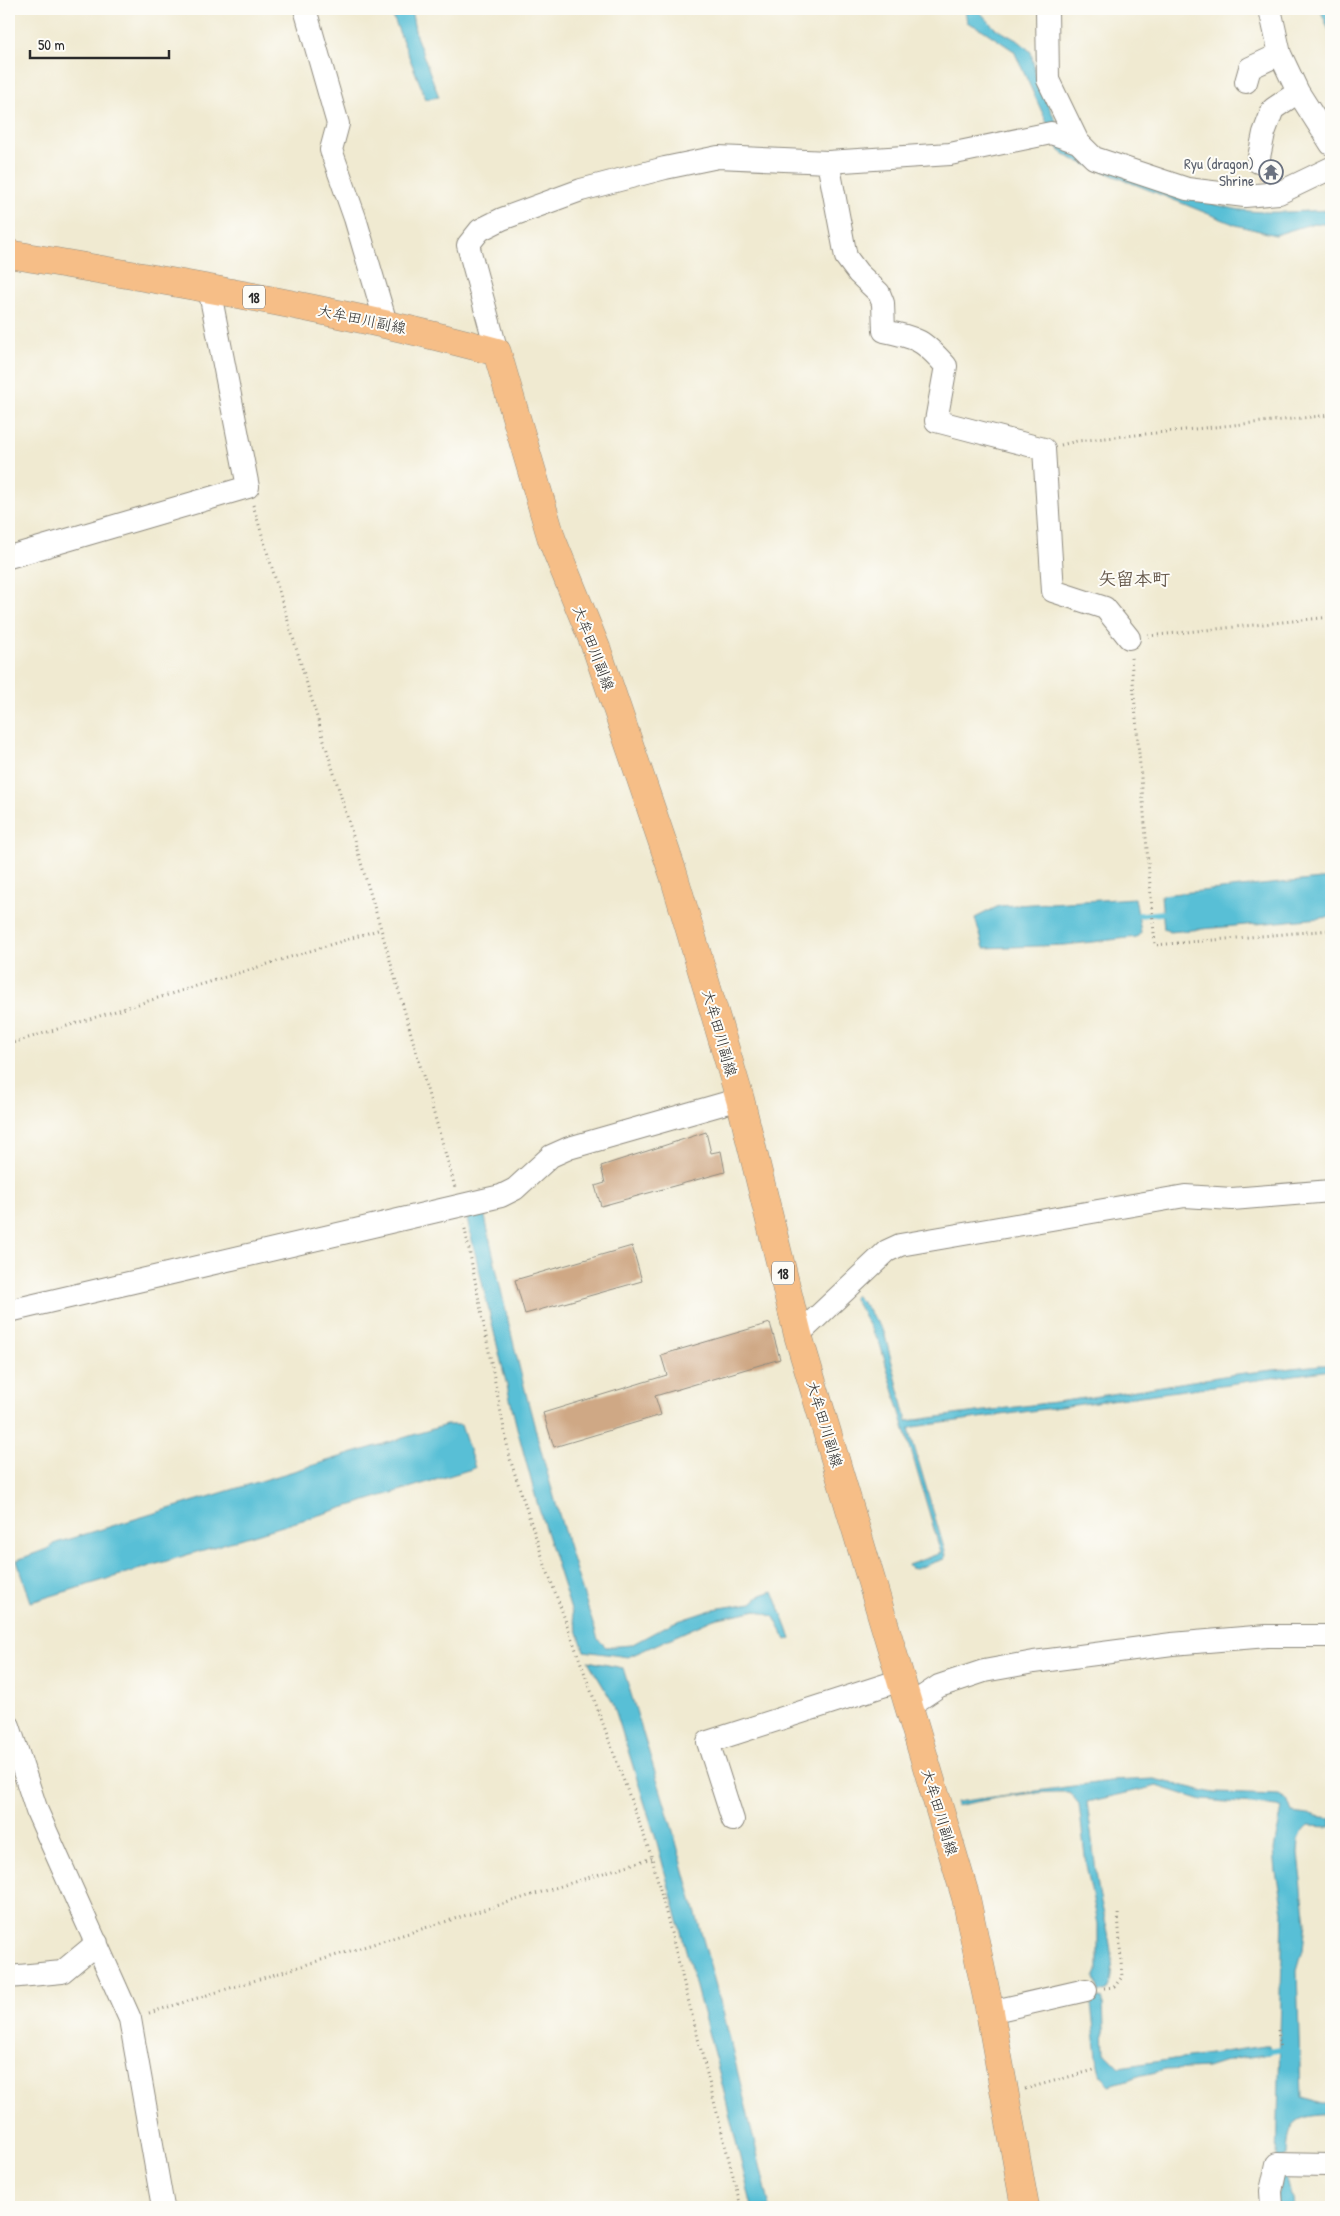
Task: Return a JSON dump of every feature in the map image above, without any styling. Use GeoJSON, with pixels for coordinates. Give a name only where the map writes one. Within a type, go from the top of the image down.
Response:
{"type":"FeatureCollection","features":[{"type":"Feature","properties":{"kind":"main road","name":"大牟田川副線"},"geometry":{"type":"LineString","coordinates":[[9,254],[209,288],[386,323],[497,352],[552,540],[597,650],[673,873],[740,1099],[798,1335],[966,1898],[990,2012],[1025,2207]]}},
{"type":"Feature","properties":{"kind":"street"},"geometry":{"type":"LineString","coordinates":[[305,9],[338,124],[331,150],[355,218],[386,323]]}},
{"type":"Feature","properties":{"kind":"street"},"geometry":{"type":"LineString","coordinates":[[1047,9],[1048,80],[1078,142],[1094,158],[1187,189],[1245,196],[1279,193],[1331,168]]}},
{"type":"Feature","properties":{"kind":"street"},"geometry":{"type":"LineString","coordinates":[[1270,9],[1280,54],[1298,92],[1331,144]]}},
{"type":"Feature","properties":{"kind":"street"},"geometry":{"type":"LineString","coordinates":[[1246,82],[1250,68],[1280,54]]}},
{"type":"Feature","properties":{"kind":"street"},"geometry":{"type":"LineString","coordinates":[[1258,162],[1264,133],[1273,109],[1298,92]]}},
{"type":"Feature","properties":{"kind":"street"},"geometry":{"type":"LineString","coordinates":[[497,352],[468,245],[480,230],[502,219],[581,190],[665,168],[718,157],[828,162],[950,154],[1051,133],[1078,142]]}},
{"type":"Feature","properties":{"kind":"street"},"geometry":{"type":"LineString","coordinates":[[828,162],[846,257],[858,273],[879,293],[883,302],[884,331],[908,336],[927,345],[946,366],[936,421],[1044,449],[1054,591],[1105,608],[1129,638]]}},
{"type":"Feature","properties":{"kind":"street"},"geometry":{"type":"LineString","coordinates":[[9,557],[248,487],[209,288]]}},
{"type":"Feature","properties":{"kind":"street"},"geometry":{"type":"LineString","coordinates":[[9,1311],[501,1196],[514,1189],[550,1156],[569,1148],[740,1099]]}},
{"type":"Feature","properties":{"kind":"street"},"geometry":{"type":"LineString","coordinates":[[798,1335],[887,1251],[900,1245],[1186,1196],[1232,1199],[1331,1192]]}},
{"type":"Feature","properties":{"kind":"street"},"geometry":{"type":"LineString","coordinates":[[909,1706],[939,1686],[984,1671],[1034,1662],[1172,1644],[1267,1636],[1331,1636]]}},
{"type":"Feature","properties":{"kind":"street"},"geometry":{"type":"LineString","coordinates":[[733,1820],[708,1742],[901,1680]]}},
{"type":"Feature","properties":{"kind":"street"},"geometry":{"type":"LineString","coordinates":[[9,1726],[37,1811],[130,2019],[163,2207]]}},
{"type":"Feature","properties":{"kind":"street"},"geometry":{"type":"LineString","coordinates":[[9,1977],[62,1972],[97,1943]]}},
{"type":"Feature","properties":{"kind":"street"},"geometry":{"type":"LineString","coordinates":[[990,2012],[1086,1990]]}},
{"type":"Feature","properties":{"kind":"street"},"geometry":{"type":"LineString","coordinates":[[1272,2207],[1271,2191],[1286,2164],[1328,2165]]}},
{"type":"Feature","properties":{"kind":"path"},"geometry":{"type":"LineString","coordinates":[[1044,449],[1077,441],[1331,414]]}},
{"type":"Feature","properties":{"kind":"path"},"geometry":{"type":"LineString","coordinates":[[248,487],[381,929],[461,1206],[510,1459],[544,1562],[652,1858],[741,2207]]}},
{"type":"Feature","properties":{"kind":"path"},"geometry":{"type":"LineString","coordinates":[[1331,617],[1129,638],[1155,945],[1331,930]]}},
{"type":"Feature","properties":{"kind":"path"},"geometry":{"type":"LineString","coordinates":[[9,1044],[381,929]]}},
{"type":"Feature","properties":{"kind":"path"},"geometry":{"type":"LineString","coordinates":[[130,2019],[652,1858]]}},
{"type":"Feature","properties":{"kind":"path"},"geometry":{"type":"LineString","coordinates":[[1086,1990],[1114,1987],[1122,1977],[1118,1912]]}},
{"type":"Feature","properties":{"kind":"path"},"geometry":{"type":"LineString","coordinates":[[1278,2030],[1280,2050]]}},
{"type":"Feature","properties":{"kind":"path"},"geometry":{"type":"LineString","coordinates":[[1005,2095],[1094,2070]]}},
{"type":"Feature","properties":{"kind":"water"},"geometry":{"type":"Polygon","coordinates":[[[390,9],[411,9],[416,36],[439,97],[426,99],[390,9]]]}},
{"type":"Feature","properties":{"kind":"water"},"geometry":{"type":"Polygon","coordinates":[[[963,9],[977,9],[995,28],[1020,42],[1031,52],[1037,82],[1072,154],[1193,199],[1235,209],[1271,212],[1331,210],[1331,225],[1314,223],[1275,235],[1236,225],[1072,159],[1060,151],[1014,51],[983,30],[967,22],[965,10],[963,9]]]}},
{"type":"Feature","properties":{"kind":"water"},"geometry":{"type":"Polygon","coordinates":[[[1320,9],[1331,9],[1331,35],[1320,9]]]}},
{"type":"Feature","properties":{"kind":"water"},"geometry":{"type":"Polygon","coordinates":[[[1331,878],[1331,917],[1170,932],[1164,929],[1161,895],[1331,878]]]}},
{"type":"Feature","properties":{"kind":"water"},"geometry":{"type":"Polygon","coordinates":[[[1135,898],[1141,932],[1137,937],[1065,945],[984,948],[975,918],[999,906],[1135,898]]]}},
{"type":"Feature","properties":{"kind":"water"},"geometry":{"type":"Polygon","coordinates":[[[484,1212],[508,1320],[549,1480],[598,1639],[606,1647],[631,1645],[672,1623],[714,1609],[752,1603],[761,1595],[773,1591],[791,1638],[786,1640],[774,1617],[757,1610],[714,1619],[628,1657],[584,1651],[538,1506],[517,1428],[466,1215],[484,1212]]]}},
{"type":"Feature","properties":{"kind":"water"},"geometry":{"type":"Polygon","coordinates":[[[855,1295],[864,1304],[884,1332],[907,1421],[1086,1398],[1236,1374],[1320,1365],[1331,1365],[1331,1370],[913,1427],[909,1429],[946,1555],[944,1559],[915,1569],[910,1568],[908,1565],[941,1553],[880,1344],[853,1297],[855,1295]]]}},
{"type":"Feature","properties":{"kind":"water"},"geometry":{"type":"Polygon","coordinates":[[[446,1425],[461,1425],[475,1468],[31,1602],[17,1560],[47,1549],[56,1543],[446,1425]]]}},
{"type":"Feature","properties":{"kind":"water"},"geometry":{"type":"Polygon","coordinates":[[[588,1661],[623,1668],[673,1831],[724,2015],[770,2207],[752,2207],[720,2076],[656,1839],[613,1703],[588,1661]]]}},
{"type":"Feature","properties":{"kind":"water"},"geometry":{"type":"Polygon","coordinates":[[[1154,1779],[1214,1793],[1279,1795],[1287,1800],[1292,1813],[1331,1818],[1331,1827],[1308,1826],[1303,1831],[1299,1840],[1298,1854],[1306,1923],[1303,1950],[1297,1971],[1301,2098],[1323,2104],[1331,2104],[1331,2114],[1310,2116],[1297,2121],[1290,2133],[1287,2155],[1277,2163],[1283,1911],[1274,1849],[1282,1808],[1278,1806],[1202,1800],[1157,1786],[1087,1802],[1098,1886],[1112,1955],[1111,1982],[1107,1991],[1099,1993],[1095,1977],[1098,1970],[1098,1924],[1086,1865],[1079,1804],[1069,1792],[1055,1792],[1012,1796],[956,1806],[956,1802],[1110,1781],[1154,1779]]]}},
{"type":"Feature","properties":{"kind":"water"},"geometry":{"type":"Polygon","coordinates":[[[1097,1998],[1103,2001],[1105,2053],[1119,2067],[1265,2046],[1269,2046],[1270,2054],[1235,2059],[1207,2068],[1166,2070],[1110,2085],[1101,2076],[1098,2065],[1091,2004],[1097,1998]]]}},
{"type":"Feature","properties":{"kind":"water"},"geometry":{"type":"Polygon","coordinates":[[[1285,2175],[1294,2207],[1272,2207],[1285,2175]]]}},
{"type":"Feature","properties":{"kind":"building"},"geometry":{"type":"Polygon","coordinates":[[[1271,165],[1278,165],[1278,179],[1263,181],[1263,174],[1271,165]]]}},
{"type":"Feature","properties":{"kind":"building"},"geometry":{"type":"Polygon","coordinates":[[[706,1132],[711,1153],[721,1151],[725,1172],[601,1206],[595,1186],[605,1183],[601,1166],[706,1132]]]}},
{"type":"Feature","properties":{"kind":"building"},"geometry":{"type":"Polygon","coordinates":[[[632,1246],[642,1281],[525,1314],[515,1280],[632,1246]]]}},
{"type":"Feature","properties":{"kind":"building"},"geometry":{"type":"Polygon","coordinates":[[[770,1323],[780,1359],[655,1396],[661,1415],[554,1447],[543,1413],[667,1375],[661,1355],[770,1323]]]}},
{"type":"Feature","properties":{"kind":"waterway"},"geometry":{"type":"LineString","coordinates":[[1139,915],[1163,913]]}},
{"type":"Feature","properties":{"kind":"waterway"},"geometry":{"type":"LineString","coordinates":[[1264,2052],[1287,2049]]}},
{"type":"Feature","properties":{"kind":"place","name":"Ryu (dragon) Shrine"},"geometry":{"type":"Point","coordinates":[1271,172]}},
{"type":"Feature","properties":{"kind":"district","name":"矢留本町"},"geometry":{"type":"Point","coordinates":[1134,578]}}]}
